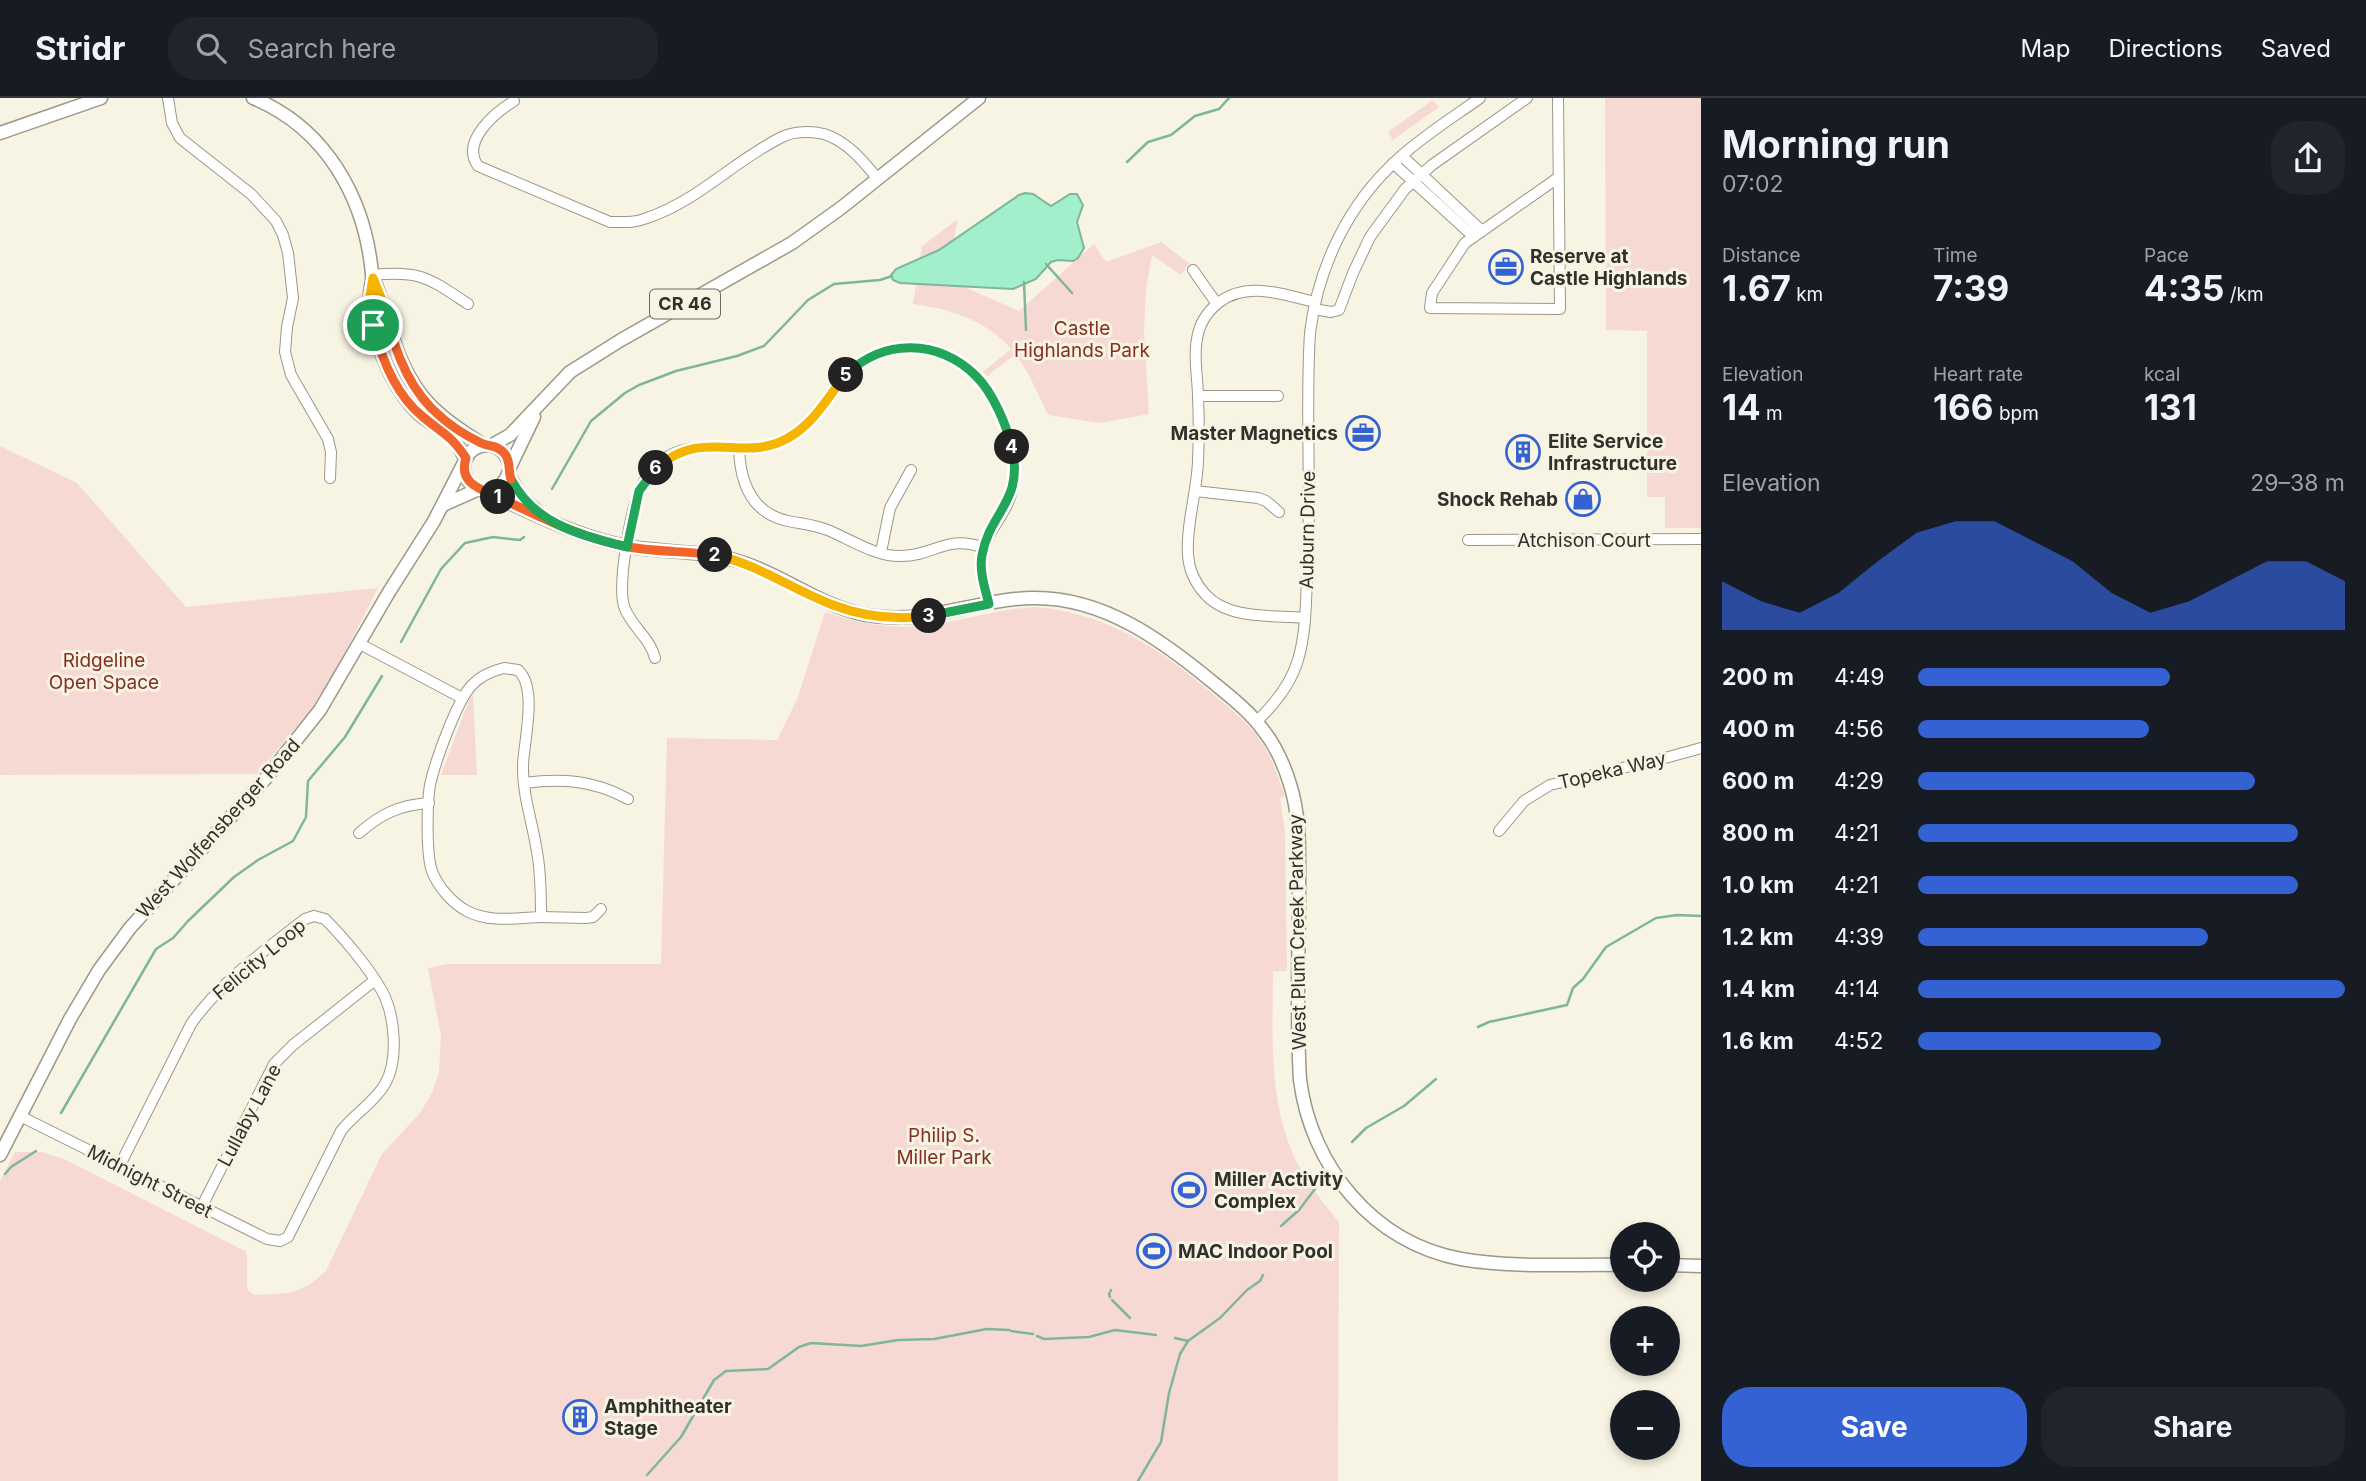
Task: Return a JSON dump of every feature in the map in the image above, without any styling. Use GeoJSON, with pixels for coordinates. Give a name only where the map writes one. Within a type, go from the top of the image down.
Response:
{"type":"FeatureCollection","features":[{"type":"Feature","properties":{"kind":"main road"},"geometry":{"type":"LineString","coordinates":[[0,133],[101,98]]}},
{"type":"Feature","properties":{"kind":"main road"},"geometry":{"type":"LineString","coordinates":[[253,98],[273,107],[296,123],[338,168],[366,230],[372,276],[370,296],[373,325],[380,351],[391,375],[412,406],[450,436],[465,461],[467,480],[481,490]]}},
{"type":"Feature","properties":{"kind":"main road","name":"CR 46"},"geometry":{"type":"LineString","coordinates":[[539,405],[570,372],[775,254],[822,222],[979,98]]}},
{"type":"Feature","properties":{"kind":"main road"},"geometry":{"type":"LineString","coordinates":[[372,276],[381,296],[396,349],[419,393],[440,417],[505,453],[509,471]]}},
{"type":"Feature","properties":{"kind":"main road"},"geometry":{"type":"LineString","coordinates":[[465,461],[473,449],[510,435],[539,405]]}},
{"type":"Feature","properties":{"kind":"main road"},"geometry":{"type":"LineString","coordinates":[[443,505],[481,490],[499,487],[539,405]]}},
{"type":"Feature","properties":{"kind":"main road","name":"West Wolfensberger Road"},"geometry":{"type":"LineString","coordinates":[[0,1155],[70,1019],[111,952],[142,913],[266,778],[320,710],[443,505],[465,461]]}},
{"type":"Feature","properties":{"kind":"main road","name":"West Plum Creek Parkway"},"geometry":{"type":"LineString","coordinates":[[509,471],[521,497],[547,520]]}},
{"type":"Feature","properties":{"kind":"main road","name":"West Plum Creek Parkway"},"geometry":{"type":"LineString","coordinates":[[481,490],[575,532],[627,547],[711,555],[734,560],[758,568],[832,605],[877,617],[919,617],[1021,599],[1051,599],[1088,606],[1121,619],[1166,646],[1194,666],[1256,722],[1272,743],[1284,766],[1297,813],[1300,1080],[1310,1124],[1319,1148],[1337,1178],[1354,1199],[1383,1225],[1410,1241],[1447,1255],[1488,1262],[1610,1265]]}},
{"type":"Feature","properties":{"kind":"main road"},"geometry":{"type":"LineString","coordinates":[[1680,1265],[1701,1266]]}},
{"type":"Feature","properties":{"kind":"street"},"geometry":{"type":"LineString","coordinates":[[168,98],[172,123],[180,138],[251,194],[276,221],[283,236],[290,261],[293,298],[285,352],[291,375],[328,439],[331,452],[330,478]]}},
{"type":"Feature","properties":{"kind":"street","name":"Auburn Drive"},"geometry":{"type":"LineString","coordinates":[[1256,722],[1281,692],[1293,672],[1301,647],[1309,529],[1309,347],[1314,305],[1326,265],[1341,232],[1364,197],[1397,159],[1480,98]]}},
{"type":"Feature","properties":{"kind":"street"},"geometry":{"type":"LineString","coordinates":[[1305,618],[1232,611],[1205,594],[1194,579],[1188,554],[1198,460],[1196,340],[1206,317],[1217,304],[1233,294],[1252,290],[1314,305],[1331,312],[1339,310],[1353,272],[1385,214],[1417,178],[1527,98]]}},
{"type":"Feature","properties":{"kind":"street"},"geometry":{"type":"LineString","coordinates":[[1558,98],[1559,177],[1560,309],[1430,308],[1432,293],[1461,248],[1559,177]]}},
{"type":"Feature","properties":{"kind":"street"},"geometry":{"type":"LineString","coordinates":[[514,101],[486,121],[472,153],[478,166],[610,222],[647,219],[717,181],[783,136],[800,132],[824,134],[846,145],[878,179]]}},
{"type":"Feature","properties":{"kind":"street"},"geometry":{"type":"LineString","coordinates":[[1397,159],[1478,234]]}},
{"type":"Feature","properties":{"kind":"street"},"geometry":{"type":"LineString","coordinates":[[1193,270],[1217,304]]}},
{"type":"Feature","properties":{"kind":"street"},"geometry":{"type":"LineString","coordinates":[[372,276],[400,272],[420,275],[436,282],[468,304]]}},
{"type":"Feature","properties":{"kind":"street"},"geometry":{"type":"LineString","coordinates":[[655,658],[649,641],[630,618],[624,605],[622,579],[639,491],[655,468],[671,456],[689,448],[739,448],[774,444],[791,437],[813,419],[844,377],[866,359],[885,351],[910,347],[929,349],[962,363],[981,382],[1004,426],[1015,467],[1013,488],[1006,507],[991,530],[984,548],[982,572],[989,604]]}},
{"type":"Feature","properties":{"kind":"street"},"geometry":{"type":"LineString","coordinates":[[1198,396],[1278,396]]}},
{"type":"Feature","properties":{"kind":"street"},"geometry":{"type":"LineString","coordinates":[[739,448],[743,483],[760,507],[781,519],[822,528],[897,556],[913,555],[954,542],[984,548]]}},
{"type":"Feature","properties":{"kind":"street"},"geometry":{"type":"LineString","coordinates":[[881,552],[890,508],[911,470]]}},
{"type":"Feature","properties":{"kind":"street"},"geometry":{"type":"LineString","coordinates":[[1195,491],[1258,498],[1279,512]]}},
{"type":"Feature","properties":{"kind":"street","name":"Atchison Court"},"geometry":{"type":"LineString","coordinates":[[1468,540],[1701,539]]}},
{"type":"Feature","properties":{"kind":"street"},"geometry":{"type":"LineString","coordinates":[[360,644],[463,698]]}},
{"type":"Feature","properties":{"kind":"street"},"geometry":{"type":"LineString","coordinates":[[541,917],[540,865],[523,768],[528,705],[526,680],[512,668],[495,670],[478,679],[463,698],[433,776],[429,803],[431,869],[437,882],[456,904],[480,916],[586,918],[593,917],[601,909]]}},
{"type":"Feature","properties":{"kind":"street","name":"Topeka Way"},"geometry":{"type":"LineString","coordinates":[[1499,831],[1524,801],[1550,785],[1701,748]]}},
{"type":"Feature","properties":{"kind":"street"},"geometry":{"type":"LineString","coordinates":[[524,783],[558,780],[583,782],[614,791],[628,799]]}},
{"type":"Feature","properties":{"kind":"street"},"geometry":{"type":"LineString","coordinates":[[359,833],[385,813],[403,806],[429,803]]}},
{"type":"Feature","properties":{"kind":"street","name":"Felicity Loop"},"geometry":{"type":"LineString","coordinates":[[120,1165],[191,1024],[203,1007],[217,991],[305,919],[314,916],[325,919],[375,980],[385,997],[393,1030],[394,1055],[389,1076],[380,1093],[351,1118],[341,1131],[290,1234],[280,1241]]}},
{"type":"Feature","properties":{"kind":"street","name":"Lullaby Lane"},"geometry":{"type":"LineString","coordinates":[[202,1206],[274,1064],[293,1045],[375,980]]}},
{"type":"Feature","properties":{"kind":"street","name":"Midnight Street"},"geometry":{"type":"LineString","coordinates":[[20,1116],[267,1239],[280,1241]]}},
{"type":"Feature","properties":{"kind":"green space"},"geometry":{"type":"Polygon","coordinates":[[[1605,98],[1701,98],[1701,528],[1665,528],[1665,497],[1647,497],[1647,331],[1606,330],[1605,98]]]}},
{"type":"Feature","properties":{"kind":"green space"},"geometry":{"type":"Polygon","coordinates":[[[1433,100],[1439,107],[1393,140],[1388,132],[1433,100]]]}},
{"type":"Feature","properties":{"kind":"green space","name":"Castle Highlands Park"},"geometry":{"type":"Polygon","coordinates":[[[958,219],[946,279],[1019,311],[1094,244],[1106,262],[1161,242],[1189,263],[1181,275],[1152,255],[1146,289],[1144,331],[1149,414],[1100,423],[1048,415],[1016,354],[987,376],[983,372],[1011,349],[1001,339],[979,323],[954,313],[913,304],[922,246],[958,219]]]}},
{"type":"Feature","properties":{"kind":"green space","name":"Ridgeline Open Space"},"geometry":{"type":"Polygon","coordinates":[[[0,446],[77,483],[186,607],[378,588],[334,674],[313,707],[257,774],[0,775],[0,446]]]}},
{"type":"Feature","properties":{"kind":"green space","name":"Philip S. Miller Park"},"geometry":{"type":"Polygon","coordinates":[[[1035,607],[1060,610],[1106,624],[1148,645],[1188,673],[1255,733],[1269,755],[1285,796],[1280,798],[1285,831],[1287,971],[1273,971],[1274,1073],[1282,1122],[1290,1146],[1305,1177],[1339,1222],[1338,1481],[0,1481],[0,1181],[15,1152],[42,1152],[64,1159],[245,1251],[247,1289],[254,1295],[293,1292],[309,1285],[326,1271],[382,1154],[420,1113],[432,1093],[439,1072],[441,1036],[428,968],[447,964],[661,964],[667,738],[777,740],[798,697],[825,612],[873,624],[910,627],[1035,607]]]}},
{"type":"Feature","properties":{"kind":"green space"},"geometry":{"type":"Polygon","coordinates":[[[473,694],[477,775],[441,775],[468,703],[473,694]]]}},
{"type":"Feature","properties":{"kind":"shaded area"},"geometry":{"type":"Polygon","coordinates":[[[1025,193],[1033,194],[1051,206],[1070,194],[1077,194],[1083,205],[1077,222],[1084,248],[1078,258],[1073,261],[1051,262],[1036,279],[1013,289],[900,283],[893,280],[891,275],[896,269],[939,250],[1025,193]]]}},
{"type":"Feature","properties":{"kind":"waterway"},"geometry":{"type":"LineString","coordinates":[[1127,162],[1148,142],[1171,135],[1195,116],[1219,109],[1229,98]]}},
{"type":"Feature","properties":{"kind":"waterway"},"geometry":{"type":"LineString","coordinates":[[1046,264],[1072,293]]}},
{"type":"Feature","properties":{"kind":"waterway"},"geometry":{"type":"LineString","coordinates":[[552,489],[591,421],[625,393],[676,371],[737,356],[764,346],[808,300],[834,284],[880,280],[892,276]]}},
{"type":"Feature","properties":{"kind":"waterway"},"geometry":{"type":"LineString","coordinates":[[1024,282],[1026,330]]}},
{"type":"Feature","properties":{"kind":"waterway"},"geometry":{"type":"LineString","coordinates":[[401,642],[441,569],[465,543],[493,537],[520,540],[524,537]]}},
{"type":"Feature","properties":{"kind":"waterway"},"geometry":{"type":"LineString","coordinates":[[61,1113],[156,949],[173,938],[234,877],[293,841],[306,817],[308,781],[345,737],[382,676]]}},
{"type":"Feature","properties":{"kind":"waterway"},"geometry":{"type":"LineString","coordinates":[[1478,1027],[1489,1022],[1567,1005],[1573,988],[1583,979],[1606,947],[1656,918],[1701,916]]}},
{"type":"Feature","properties":{"kind":"waterway"},"geometry":{"type":"LineString","coordinates":[[1352,1142],[1366,1128],[1404,1106],[1436,1079]]}},
{"type":"Feature","properties":{"kind":"waterway"},"geometry":{"type":"LineString","coordinates":[[5,1174],[36,1151]]}},
{"type":"Feature","properties":{"kind":"waterway"},"geometry":{"type":"LineString","coordinates":[[1281,1226],[1299,1210],[1321,1181]]}},
{"type":"Feature","properties":{"kind":"waterway"},"geometry":{"type":"LineString","coordinates":[[1138,1481],[1161,1442],[1169,1393],[1180,1354],[1188,1341],[1220,1318],[1247,1290],[1260,1281],[1263,1275]]}},
{"type":"Feature","properties":{"kind":"waterway"},"geometry":{"type":"LineString","coordinates":[[1110,1297],[1111,1290]]}},
{"type":"Feature","properties":{"kind":"waterway"},"geometry":{"type":"LineString","coordinates":[[1112,1300],[1130,1318]]}},
{"type":"Feature","properties":{"kind":"waterway"},"geometry":{"type":"LineString","coordinates":[[647,1475],[681,1437],[714,1380],[726,1371],[768,1369],[799,1347],[811,1343],[861,1346],[898,1340],[934,1339],[987,1329],[1009,1330]]}},
{"type":"Feature","properties":{"kind":"waterway"},"geometry":{"type":"LineString","coordinates":[[1037,1336],[1044,1339],[1089,1337],[1115,1330],[1156,1335]]}},
{"type":"Feature","properties":{"kind":"waterway"},"geometry":{"type":"LineString","coordinates":[[1011,1331],[1033,1334]]}},
{"type":"Feature","properties":{"kind":"waterway"},"geometry":{"type":"LineString","coordinates":[[1175,1338],[1188,1341]]}},
{"type":"Feature","properties":{"kind":"place","name":"Reserve at Castle Highlands"},"geometry":{"type":"Point","coordinates":[1506,267]}},
{"type":"Feature","properties":{"kind":"place","name":"Master Magnetics"},"geometry":{"type":"Point","coordinates":[1363,433]}},
{"type":"Feature","properties":{"kind":"place","name":"Elite Service Infrastructure"},"geometry":{"type":"Point","coordinates":[1523,452]}},
{"type":"Feature","properties":{"kind":"place","name":"Shock Rehab"},"geometry":{"type":"Point","coordinates":[1583,499]}},
{"type":"Feature","properties":{"kind":"place","name":"Miller Activity Complex"},"geometry":{"type":"Point","coordinates":[1189,1190]}},
{"type":"Feature","properties":{"kind":"place","name":"MAC Indoor Pool"},"geometry":{"type":"Point","coordinates":[1154,1251]}},
{"type":"Feature","properties":{"kind":"place","name":"Amphitheater Stage"},"geometry":{"type":"Point","coordinates":[580,1417]}},
{"type":"Feature","properties":{"kind":"route"},"geometry":{"type":"LineString","coordinates":[[373,325],[370,296],[373,278],[396,349],[431,408],[451,425],[484,445],[492,445],[505,453],[515,489],[547,520],[575,532],[609,542],[627,547],[639,491],[655,468],[671,456],[700,446],[754,448],[783,441],[813,419],[851,370],[866,359],[885,351],[902,348],[929,349],[954,358],[986,388],[1012,443],[1015,467],[1013,488],[1006,507],[988,536],[982,558],[982,572],[989,604],[919,617],[877,617],[832,605],[742,562],[711,555],[627,547],[575,532],[554,524],[470,484],[463,470],[466,458],[456,443],[421,415],[398,386],[380,351],[373,325]]}}]}
